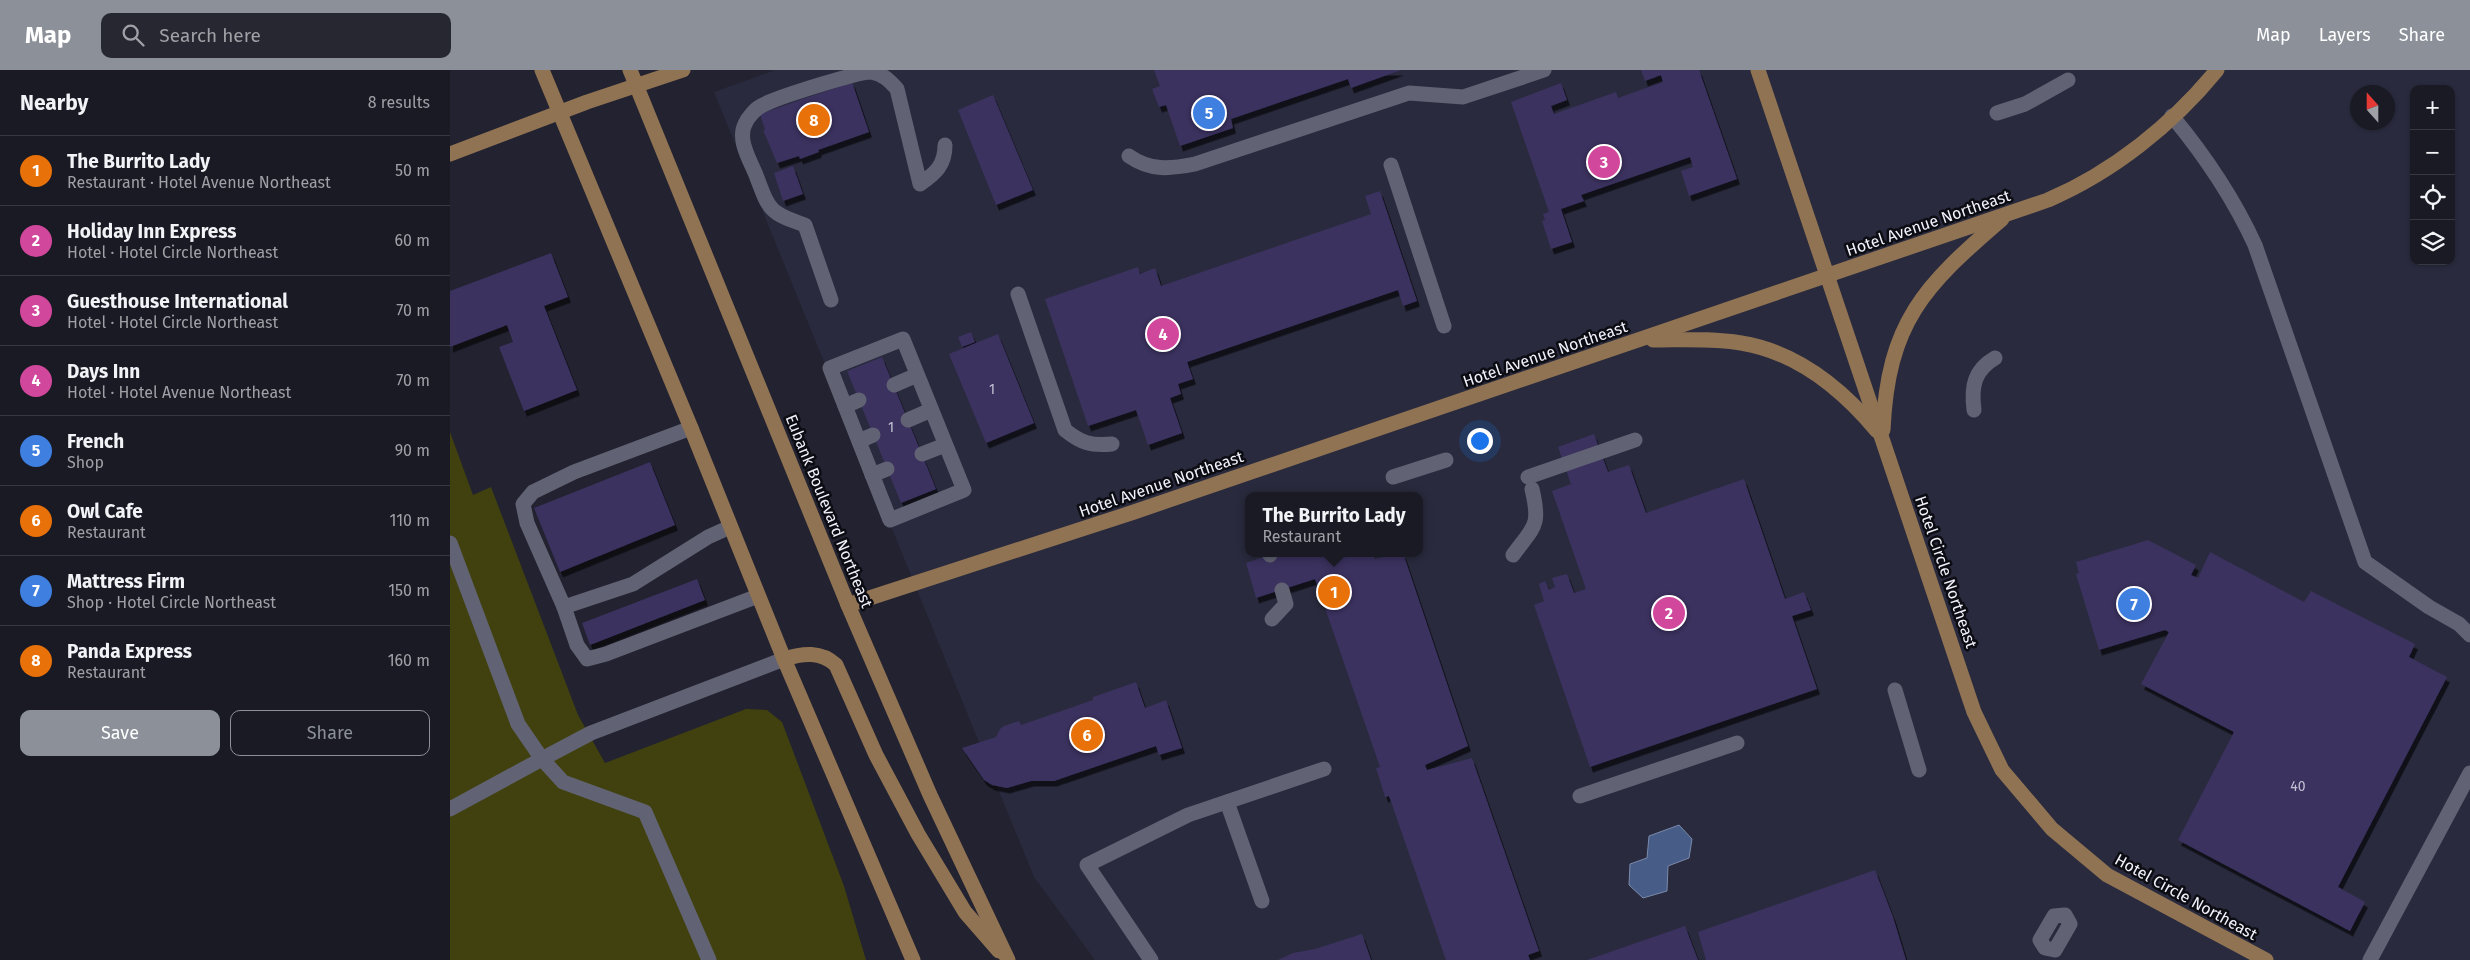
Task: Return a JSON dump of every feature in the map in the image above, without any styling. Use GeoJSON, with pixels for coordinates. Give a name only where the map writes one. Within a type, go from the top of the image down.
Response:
{"type":"FeatureCollection","features":[{"type":"Feature","properties":{"kind":"street"},"geometry":{"type":"LineString","coordinates":[[542,70],[691,428],[784,659],[913,960]]}},
{"type":"Feature","properties":{"kind":"street","name":"Eubank Boulevard Northeast"},"geometry":{"type":"LineString","coordinates":[[630,70],[848,605],[930,795],[1007,959]]}},
{"type":"Feature","properties":{"kind":"street"},"geometry":{"type":"LineString","coordinates":[[450,154],[560,112],[683,70]]}},
{"type":"Feature","properties":{"kind":"street"},"geometry":{"type":"LineString","coordinates":[[1129,156],[1147,166],[1159,168],[1195,164],[1409,92],[1464,97],[1544,70]]}},
{"type":"Feature","properties":{"kind":"street","name":"Hotel Circle Northeast"},"geometry":{"type":"LineString","coordinates":[[1758,70],[1974,712],[2002,770],[2052,829],[2107,876],[2266,960]]}},
{"type":"Feature","properties":{"kind":"street","name":"Hotel Avenue Northeast"},"geometry":{"type":"LineString","coordinates":[[848,605],[1129,514],[2048,200],[2093,178],[2120,161],[2172,116],[2217,70]]}},
{"type":"Feature","properties":{"kind":"street"},"geometry":{"type":"LineString","coordinates":[[831,300],[806,224],[787,220],[774,212],[767,203],[744,144],[744,124],[751,114],[762,105],[857,74],[870,72],[882,75],[897,89],[920,184],[939,169],[944,162],[945,145]]}},
{"type":"Feature","properties":{"kind":"street"},"geometry":{"type":"LineString","coordinates":[[1997,112],[2025,104],[2068,80]]}},
{"type":"Feature","properties":{"kind":"street"},"geometry":{"type":"LineString","coordinates":[[2172,116],[2222,180],[2255,245],[2365,562],[2429,607],[2459,624],[2470,635]]}},
{"type":"Feature","properties":{"kind":"street"},"geometry":{"type":"LineString","coordinates":[[1390,165],[1444,326]]}},
{"type":"Feature","properties":{"kind":"street"},"geometry":{"type":"LineString","coordinates":[[1883,439],[1884,409],[1891,370],[1904,327],[1916,305],[1946,269],[2009,213]]}},
{"type":"Feature","properties":{"kind":"street"},"geometry":{"type":"LineString","coordinates":[[1018,294],[1065,430],[1084,443],[1094,445],[1112,444]]}},
{"type":"Feature","properties":{"kind":"street"},"geometry":{"type":"LineString","coordinates":[[903,339],[917,375],[964,490],[890,520],[859,441],[852,403],[830,368],[903,339]]}},
{"type":"Feature","properties":{"kind":"street"},"geometry":{"type":"LineString","coordinates":[[1641,340],[1741,342],[1778,354],[1807,368],[1834,386],[1850,400],[1883,439]]}},
{"type":"Feature","properties":{"kind":"street"},"geometry":{"type":"LineString","coordinates":[[1974,410],[1972,392],[1976,376],[1980,368],[1995,358]]}},
{"type":"Feature","properties":{"kind":"street"},"geometry":{"type":"LineString","coordinates":[[894,385],[917,375]]}},
{"type":"Feature","properties":{"kind":"street"},"geometry":{"type":"LineString","coordinates":[[908,420],[931,410]]}},
{"type":"Feature","properties":{"kind":"street"},"geometry":{"type":"LineString","coordinates":[[691,428],[574,472],[533,492],[523,504],[527,523],[564,607],[576,645],[586,659],[606,654],[758,596]]}},
{"type":"Feature","properties":{"kind":"street"},"geometry":{"type":"LineString","coordinates":[[859,441],[873,434]]}},
{"type":"Feature","properties":{"kind":"street"},"geometry":{"type":"LineString","coordinates":[[1513,555],[1532,530],[1538,513],[1530,483],[1635,440]]}},
{"type":"Feature","properties":{"kind":"street"},"geometry":{"type":"LineString","coordinates":[[922,454],[946,445]]}},
{"type":"Feature","properties":{"kind":"street"},"geometry":{"type":"LineString","coordinates":[[1393,477],[1446,460]]}},
{"type":"Feature","properties":{"kind":"street"},"geometry":{"type":"LineString","coordinates":[[872,475],[887,468]]}},
{"type":"Feature","properties":{"kind":"street"},"geometry":{"type":"LineString","coordinates":[[564,607],[634,584],[708,537],[730,527]]}},
{"type":"Feature","properties":{"kind":"street"},"geometry":{"type":"LineString","coordinates":[[450,543],[518,724],[542,759],[563,782],[645,812],[709,960]]}},
{"type":"Feature","properties":{"kind":"street"},"geometry":{"type":"LineString","coordinates":[[1272,619],[1286,604],[1282,590]]}},
{"type":"Feature","properties":{"kind":"street"},"geometry":{"type":"LineString","coordinates":[[450,809],[591,733],[795,655],[818,654],[829,658],[836,665],[876,755],[941,874],[965,912],[985,937],[1007,959]]}},
{"type":"Feature","properties":{"kind":"street"},"geometry":{"type":"LineString","coordinates":[[1895,690],[1919,770]]}},
{"type":"Feature","properties":{"kind":"street"},"geometry":{"type":"LineString","coordinates":[[1580,796],[1737,743]]}},
{"type":"Feature","properties":{"kind":"street"},"geometry":{"type":"LineString","coordinates":[[1151,960],[1087,865],[1188,815],[1324,769]]}},
{"type":"Feature","properties":{"kind":"street"},"geometry":{"type":"LineString","coordinates":[[2370,960],[2470,773]]}},
{"type":"Feature","properties":{"kind":"street"},"geometry":{"type":"LineString","coordinates":[[1227,802],[1262,901]]}},
{"type":"Feature","properties":{"kind":"shaded area"},"geometry":{"type":"Polygon","coordinates":[[[775,70],[2470,70],[2470,960],[1095,960],[1034,877],[714,92],[775,70]]]}},
{"type":"Feature","properties":{"kind":"shaded area"},"geometry":{"type":"Polygon","coordinates":[[[450,432],[473,495],[491,487],[578,715],[605,763],[746,709],[767,710],[782,722],[844,886],[866,960],[450,960],[450,432]]]}},
{"type":"Feature","properties":{"kind":"water"},"geometry":{"type":"Polygon","coordinates":[[[1679,825],[1692,839],[1689,858],[1668,866],[1667,891],[1643,898],[1629,885],[1630,864],[1647,858],[1649,836],[1679,825]]]}},
{"type":"Feature","properties":{"kind":"building"},"geometry":{"type":"Polygon","coordinates":[[[1154,70],[1401,70],[1351,88],[1348,79],[1231,119],[1233,128],[1180,146],[1166,105],[1159,107],[1152,89],[1160,86],[1154,70]]]}},
{"type":"Feature","properties":{"kind":"building"},"geometry":{"type":"Polygon","coordinates":[[[1641,70],[1699,70],[1737,179],[1689,196],[1681,171],[1693,167],[1690,157],[1581,195],[1584,201],[1561,209],[1572,242],[1551,249],[1542,221],[1545,220],[1543,214],[1549,212],[1511,102],[1561,83],[1567,100],[1551,106],[1554,114],[1616,92],[1618,98],[1663,82],[1661,75],[1645,81],[1641,70]]]}},
{"type":"Feature","properties":{"kind":"building"},"geometry":{"type":"Polygon","coordinates":[[[852,82],[869,132],[818,150],[819,152],[800,159],[799,156],[777,163],[763,130],[765,130],[760,114],[852,82]]]}},
{"type":"Feature","properties":{"kind":"building"},"geometry":{"type":"Polygon","coordinates":[[[993,95],[1033,190],[996,205],[958,110],[993,95]]]}},
{"type":"Feature","properties":{"kind":"building"},"geometry":{"type":"Polygon","coordinates":[[[793,166],[803,194],[783,201],[774,173],[793,166]]]}},
{"type":"Feature","properties":{"kind":"building"},"geometry":{"type":"Polygon","coordinates":[[[1380,191],[1417,301],[1403,306],[1398,290],[1187,362],[1193,379],[1178,384],[1181,394],[1170,398],[1182,433],[1148,445],[1136,410],[1088,426],[1045,299],[1138,267],[1140,274],[1155,268],[1161,286],[1371,214],[1365,196],[1380,191]]]}},
{"type":"Feature","properties":{"kind":"building"},"geometry":{"type":"Polygon","coordinates":[[[551,253],[568,297],[544,306],[577,390],[524,411],[499,347],[513,342],[507,325],[450,347],[450,291],[551,253]]]}},
{"type":"Feature","properties":{"kind":"building"},"geometry":{"type":"Polygon","coordinates":[[[971,332],[975,342],[962,347],[958,337],[971,332]]]}},
{"type":"Feature","properties":{"kind":"building"},"geometry":{"type":"Polygon","coordinates":[[[998,334],[1034,423],[986,443],[949,354],[998,334]]]}},
{"type":"Feature","properties":{"kind":"building"},"geometry":{"type":"Polygon","coordinates":[[[882,357],[936,489],[901,503],[847,371],[882,357]]]}},
{"type":"Feature","properties":{"kind":"building"},"geometry":{"type":"Polygon","coordinates":[[[1594,434],[1608,472],[1629,465],[1646,513],[1744,479],[1785,599],[1804,592],[1811,610],[1792,616],[1817,689],[1590,767],[1534,605],[1544,601],[1539,584],[1545,581],[1549,590],[1555,587],[1552,578],[1567,574],[1574,593],[1586,589],[1552,491],[1571,484],[1558,447],[1594,434]]]}},
{"type":"Feature","properties":{"kind":"building"},"geometry":{"type":"Polygon","coordinates":[[[650,462],[675,525],[560,572],[534,508],[650,462]]]}},
{"type":"Feature","properties":{"kind":"building"},"geometry":{"type":"Polygon","coordinates":[[[2148,540],[2196,565],[2191,575],[2198,578],[2210,552],[2304,602],[2311,591],[2415,644],[2409,657],[2447,677],[2338,887],[2365,902],[2350,931],[2178,840],[2234,732],[2141,684],[2169,632],[2165,630],[2099,650],[2076,574],[2079,573],[2076,562],[2148,540]]]}},
{"type":"Feature","properties":{"kind":"building"},"geometry":{"type":"Polygon","coordinates":[[[1263,557],[1374,557],[1375,559],[1404,557],[1468,746],[1425,765],[1427,770],[1472,758],[1539,951],[1528,955],[1530,960],[1446,960],[1389,796],[1385,797],[1376,768],[1380,767],[1315,579],[1256,598],[1246,563],[1263,557]]]}},
{"type":"Feature","properties":{"kind":"building"},"geometry":{"type":"Polygon","coordinates":[[[697,579],[705,600],[590,645],[582,623],[697,579]]]}},
{"type":"Feature","properties":{"kind":"building"},"geometry":{"type":"Polygon","coordinates":[[[1136,682],[1145,708],[1166,700],[1182,748],[1159,755],[1156,746],[1054,781],[1031,781],[1007,788],[992,785],[984,780],[962,748],[996,737],[1004,726],[1019,721],[1021,725],[1093,700],[1093,697],[1136,682]]]}},
{"type":"Feature","properties":{"kind":"building"},"geometry":{"type":"Polygon","coordinates":[[[1875,870],[1893,917],[1906,960],[1706,960],[1698,932],[1875,870]]]}},
{"type":"Feature","properties":{"kind":"building"},"geometry":{"type":"Polygon","coordinates":[[[1685,926],[1698,960],[1587,960],[1685,926]]]}},
{"type":"Feature","properties":{"kind":"building"},"geometry":{"type":"Polygon","coordinates":[[[1362,934],[1371,960],[1278,960],[1293,953],[1315,949],[1362,934]]]}},
{"type":"Feature","properties":{"kind":"place","name":"French"},"geometry":{"type":"Point","coordinates":[1209,113]}},
{"type":"Feature","properties":{"kind":"place","name":"Panda Express"},"geometry":{"type":"Point","coordinates":[814,120]}},
{"type":"Feature","properties":{"kind":"place","name":"Guesthouse International"},"geometry":{"type":"Point","coordinates":[1604,162]}},
{"type":"Feature","properties":{"kind":"place","name":"Days Inn"},"geometry":{"type":"Point","coordinates":[1163,334]}},
{"type":"Feature","properties":{"kind":"place","name":"The Burrito Lady"},"geometry":{"type":"Point","coordinates":[1334,592]}},
{"type":"Feature","properties":{"kind":"place","name":"Mattress Firm"},"geometry":{"type":"Point","coordinates":[2134,604]}},
{"type":"Feature","properties":{"kind":"place","name":"Holiday Inn Express"},"geometry":{"type":"Point","coordinates":[1669,613]}},
{"type":"Feature","properties":{"kind":"place","name":"Owl Cafe"},"geometry":{"type":"Point","coordinates":[1087,735]}}]}
